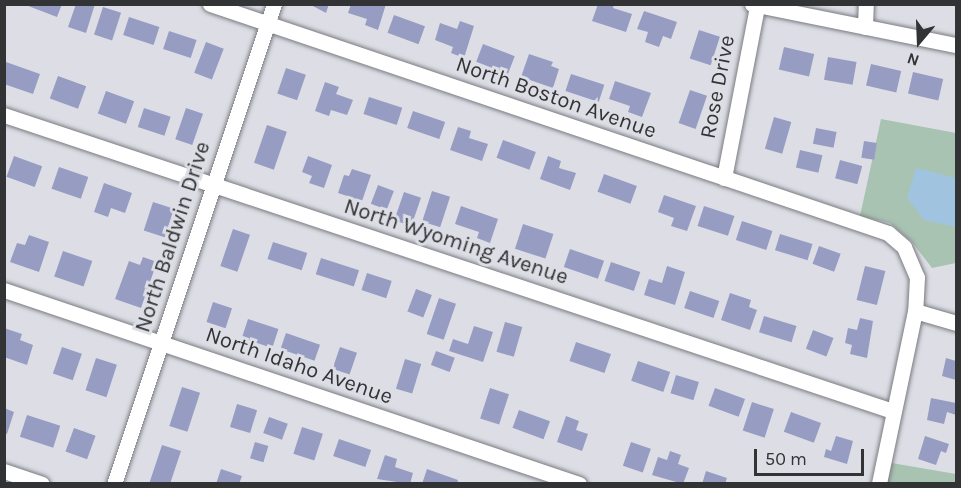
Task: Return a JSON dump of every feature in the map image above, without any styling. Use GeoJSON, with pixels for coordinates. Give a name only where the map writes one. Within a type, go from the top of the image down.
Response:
{"type":"FeatureCollection","features":[{"type":"Feature","properties":{"kind":"street","name":"North Boston Avenue"},"geometry":{"type":"LineString","coordinates":[[210,4],[888,233],[912,261],[917,277],[915,311]]}},
{"type":"Feature","properties":{"kind":"street","name":"North Baldwin Drive"},"geometry":{"type":"LineString","coordinates":[[114,483],[274,4]]}},
{"type":"Feature","properties":{"kind":"street"},"geometry":{"type":"LineString","coordinates":[[865,27],[866,4]]}},
{"type":"Feature","properties":{"kind":"street"},"geometry":{"type":"LineString","coordinates":[[755,5],[957,45]]}},
{"type":"Feature","properties":{"kind":"street","name":"Rose Drive"},"geometry":{"type":"LineString","coordinates":[[724,178],[755,5]]}},
{"type":"Feature","properties":{"kind":"street","name":"North Wyoming Avenue"},"geometry":{"type":"LineString","coordinates":[[4,115],[893,411]]}},
{"type":"Feature","properties":{"kind":"street","name":"North Idaho Avenue"},"geometry":{"type":"LineString","coordinates":[[4,290],[579,483]]}},
{"type":"Feature","properties":{"kind":"street"},"geometry":{"type":"LineString","coordinates":[[879,483],[915,311],[957,323]]}},
{"type":"Feature","properties":{"kind":"street"},"geometry":{"type":"LineString","coordinates":[[4,471],[42,483]]}},
{"type":"Feature","properties":{"kind":"green space"},"geometry":{"type":"Polygon","coordinates":[[[881,119],[956,133],[956,263],[932,268],[912,242],[890,223],[860,216],[881,119]]]}},
{"type":"Feature","properties":{"kind":"green space"},"geometry":{"type":"Polygon","coordinates":[[[886,462],[956,474],[956,483],[882,484],[886,462]]]}},
{"type":"Feature","properties":{"kind":"water"},"geometry":{"type":"Polygon","coordinates":[[[916,168],[956,178],[956,227],[924,220],[907,198],[916,168]]]}},
{"type":"Feature","properties":{"kind":"building"},"geometry":{"type":"Polygon","coordinates":[[[23,4],[62,4],[57,17],[23,4]]]}},
{"type":"Feature","properties":{"kind":"building"},"geometry":{"type":"Polygon","coordinates":[[[76,4],[95,4],[86,33],[68,27],[76,4]]]}},
{"type":"Feature","properties":{"kind":"building"},"geometry":{"type":"Polygon","coordinates":[[[309,4],[329,4],[326,13],[309,4]]]}},
{"type":"Feature","properties":{"kind":"building"},"geometry":{"type":"Polygon","coordinates":[[[351,4],[386,4],[378,30],[365,25],[367,19],[348,13],[351,4]]]}},
{"type":"Feature","properties":{"kind":"building"},"geometry":{"type":"Polygon","coordinates":[[[598,4],[614,4],[613,8],[632,14],[626,32],[592,21],[598,4]]]}},
{"type":"Feature","properties":{"kind":"building"},"geometry":{"type":"Polygon","coordinates":[[[103,7],[121,13],[112,40],[94,35],[103,7]]]}},
{"type":"Feature","properties":{"kind":"building"},"geometry":{"type":"Polygon","coordinates":[[[644,11],[677,22],[671,39],[663,36],[659,47],[645,42],[648,32],[637,29],[644,11]]]}},
{"type":"Feature","properties":{"kind":"building"},"geometry":{"type":"Polygon","coordinates":[[[394,15],[425,26],[419,44],[388,33],[394,15]]]}},
{"type":"Feature","properties":{"kind":"building"},"geometry":{"type":"Polygon","coordinates":[[[129,17],[159,27],[154,45],[123,35],[129,17]]]}},
{"type":"Feature","properties":{"kind":"building"},"geometry":{"type":"Polygon","coordinates":[[[460,21],[474,26],[464,58],[451,53],[453,47],[435,40],[440,23],[457,29],[460,21]]]}},
{"type":"Feature","properties":{"kind":"building"},"geometry":{"type":"Polygon","coordinates":[[[699,30],[720,37],[711,65],[690,59],[699,30]]]}},
{"type":"Feature","properties":{"kind":"building"},"geometry":{"type":"Polygon","coordinates":[[[169,31],[197,40],[191,58],[163,49],[169,31]]]}},
{"type":"Feature","properties":{"kind":"building"},"geometry":{"type":"Polygon","coordinates":[[[206,42],[224,49],[212,80],[194,73],[206,42]]]}},
{"type":"Feature","properties":{"kind":"building"},"geometry":{"type":"Polygon","coordinates":[[[483,44],[515,56],[508,74],[476,62],[483,44]]]}},
{"type":"Feature","properties":{"kind":"building"},"geometry":{"type":"Polygon","coordinates":[[[784,47],[814,54],[809,76],[779,69],[784,47]]]}},
{"type":"Feature","properties":{"kind":"building"},"geometry":{"type":"Polygon","coordinates":[[[529,54],[553,62],[551,66],[559,69],[553,88],[521,77],[529,54]]]}},
{"type":"Feature","properties":{"kind":"building"},"geometry":{"type":"Polygon","coordinates":[[[828,57],[857,62],[853,85],[824,80],[828,57]]]}},
{"type":"Feature","properties":{"kind":"building"},"geometry":{"type":"Polygon","coordinates":[[[6,62],[40,74],[33,94],[4,84],[6,62]]]}},
{"type":"Feature","properties":{"kind":"building"},"geometry":{"type":"Polygon","coordinates":[[[871,64],[901,71],[896,92],[866,85],[871,64]]]}},
{"type":"Feature","properties":{"kind":"building"},"geometry":{"type":"Polygon","coordinates":[[[286,68],[306,75],[297,100],[277,94],[286,68]]]}},
{"type":"Feature","properties":{"kind":"building"},"geometry":{"type":"Polygon","coordinates":[[[913,72],[943,79],[938,100],[908,93],[913,72]]]}},
{"type":"Feature","properties":{"kind":"building"},"geometry":{"type":"Polygon","coordinates":[[[571,74],[604,85],[599,102],[565,91],[571,74]]]}},
{"type":"Feature","properties":{"kind":"building"},"geometry":{"type":"Polygon","coordinates":[[[58,76],[86,86],[78,109],[50,99],[58,76]]]}},
{"type":"Feature","properties":{"kind":"building"},"geometry":{"type":"Polygon","coordinates":[[[615,81],[651,93],[642,117],[628,112],[630,106],[609,99],[615,81]]]}},
{"type":"Feature","properties":{"kind":"building"},"geometry":{"type":"Polygon","coordinates":[[[325,82],[339,87],[336,94],[353,100],[347,115],[331,110],[329,116],[315,111],[325,82]]]}},
{"type":"Feature","properties":{"kind":"building"},"geometry":{"type":"Polygon","coordinates":[[[690,90],[707,96],[696,129],[679,123],[690,90]]]}},
{"type":"Feature","properties":{"kind":"building"},"geometry":{"type":"Polygon","coordinates":[[[106,91],[134,101],[126,124],[98,114],[106,91]]]}},
{"type":"Feature","properties":{"kind":"building"},"geometry":{"type":"Polygon","coordinates":[[[369,97],[402,108],[397,125],[363,114],[369,97]]]}},
{"type":"Feature","properties":{"kind":"building"},"geometry":{"type":"Polygon","coordinates":[[[144,108],[171,117],[164,136],[138,127],[144,108]]]}},
{"type":"Feature","properties":{"kind":"building"},"geometry":{"type":"Polygon","coordinates":[[[186,108],[203,114],[192,145],[175,139],[186,108]]]}},
{"type":"Feature","properties":{"kind":"building"},"geometry":{"type":"Polygon","coordinates":[[[413,111],[445,122],[439,139],[407,128],[413,111]]]}},
{"type":"Feature","properties":{"kind":"building"},"geometry":{"type":"Polygon","coordinates":[[[774,117],[791,122],[782,154],[765,149],[774,117]]]}},
{"type":"Feature","properties":{"kind":"building"},"geometry":{"type":"Polygon","coordinates":[[[267,125],[287,132],[274,170],[254,163],[267,125]]]}},
{"type":"Feature","properties":{"kind":"building"},"geometry":{"type":"Polygon","coordinates":[[[458,127],[471,131],[469,138],[488,144],[482,161],[450,150],[458,127]]]}},
{"type":"Feature","properties":{"kind":"building"},"geometry":{"type":"Polygon","coordinates":[[[816,128],[837,132],[834,148],[813,144],[816,128]]]}},
{"type":"Feature","properties":{"kind":"building"},"geometry":{"type":"Polygon","coordinates":[[[503,140],[536,152],[529,170],[497,158],[503,140]]]}},
{"type":"Feature","properties":{"kind":"building"},"geometry":{"type":"Polygon","coordinates":[[[864,141],[877,143],[874,160],[861,158],[864,141]]]}},
{"type":"Feature","properties":{"kind":"building"},"geometry":{"type":"Polygon","coordinates":[[[800,150],[822,155],[818,173],[796,168],[800,150]]]}},
{"type":"Feature","properties":{"kind":"building"},"geometry":{"type":"Polygon","coordinates":[[[14,156],[42,166],[35,187],[6,177],[14,156]]]}},
{"type":"Feature","properties":{"kind":"building"},"geometry":{"type":"Polygon","coordinates":[[[308,156],[332,165],[324,188],[309,183],[312,176],[302,172],[308,156]]]}},
{"type":"Feature","properties":{"kind":"building"},"geometry":{"type":"Polygon","coordinates":[[[548,156],[561,161],[559,168],[576,173],[570,190],[540,179],[548,156]]]}},
{"type":"Feature","properties":{"kind":"building"},"geometry":{"type":"Polygon","coordinates":[[[840,160],[862,166],[857,184],[835,178],[840,160]]]}},
{"type":"Feature","properties":{"kind":"building"},"geometry":{"type":"Polygon","coordinates":[[[59,167],[88,177],[81,199],[52,189],[59,167]]]}},
{"type":"Feature","properties":{"kind":"building"},"geometry":{"type":"Polygon","coordinates":[[[352,169],[371,175],[362,201],[338,193],[344,175],[349,176],[352,169]]]}},
{"type":"Feature","properties":{"kind":"building"},"geometry":{"type":"Polygon","coordinates":[[[604,174],[637,186],[630,204],[598,192],[604,174]]]}},
{"type":"Feature","properties":{"kind":"building"},"geometry":{"type":"Polygon","coordinates":[[[104,183],[132,193],[125,213],[111,208],[108,217],[94,212],[104,183]]]}},
{"type":"Feature","properties":{"kind":"building"},"geometry":{"type":"Polygon","coordinates":[[[378,185],[394,191],[387,210],[371,204],[378,185]]]}},
{"type":"Feature","properties":{"kind":"building"},"geometry":{"type":"Polygon","coordinates":[[[432,191],[450,197],[440,227],[422,221],[432,191]]]}},
{"type":"Feature","properties":{"kind":"building"},"geometry":{"type":"Polygon","coordinates":[[[404,192],[421,198],[411,226],[394,220],[404,192]]]}},
{"type":"Feature","properties":{"kind":"building"},"geometry":{"type":"Polygon","coordinates":[[[664,195],[696,206],[687,231],[671,226],[674,218],[658,212],[664,195]]]}},
{"type":"Feature","properties":{"kind":"building"},"geometry":{"type":"Polygon","coordinates":[[[153,202],[174,209],[165,237],[144,231],[153,202]]]}},
{"type":"Feature","properties":{"kind":"building"},"geometry":{"type":"Polygon","coordinates":[[[461,206],[498,219],[490,243],[477,238],[479,232],[455,224],[461,206]]]}},
{"type":"Feature","properties":{"kind":"building"},"geometry":{"type":"Polygon","coordinates":[[[704,206],[734,216],[728,236],[698,226],[704,206]]]}},
{"type":"Feature","properties":{"kind":"building"},"geometry":{"type":"Polygon","coordinates":[[[742,221],[772,231],[766,250],[736,240],[742,221]]]}},
{"type":"Feature","properties":{"kind":"building"},"geometry":{"type":"Polygon","coordinates":[[[523,224],[553,234],[545,259],[515,249],[523,224]]]}},
{"type":"Feature","properties":{"kind":"building"},"geometry":{"type":"Polygon","coordinates":[[[233,229],[250,235],[237,272],[220,266],[233,229]]]}},
{"type":"Feature","properties":{"kind":"building"},"geometry":{"type":"Polygon","coordinates":[[[780,234],[813,244],[808,260],[775,250],[780,234]]]}},
{"type":"Feature","properties":{"kind":"building"},"geometry":{"type":"Polygon","coordinates":[[[29,235],[49,242],[39,272],[10,262],[17,243],[25,245],[29,235]]]}},
{"type":"Feature","properties":{"kind":"building"},"geometry":{"type":"Polygon","coordinates":[[[273,242],[307,253],[302,270],[267,259],[273,242]]]}},
{"type":"Feature","properties":{"kind":"building"},"geometry":{"type":"Polygon","coordinates":[[[819,246],[841,254],[834,272],[813,264],[819,246]]]}},
{"type":"Feature","properties":{"kind":"building"},"geometry":{"type":"Polygon","coordinates":[[[570,249],[604,261],[598,279],[564,267],[570,249]]]}},
{"type":"Feature","properties":{"kind":"building"},"geometry":{"type":"Polygon","coordinates":[[[63,251],[92,261],[84,287],[54,277],[63,251]]]}},
{"type":"Feature","properties":{"kind":"building"},"geometry":{"type":"Polygon","coordinates":[[[143,257],[157,262],[141,308],[115,299],[129,261],[140,265],[143,257]]]}},
{"type":"Feature","properties":{"kind":"building"},"geometry":{"type":"Polygon","coordinates":[[[321,258],[359,270],[354,287],[316,274],[321,258]]]}},
{"type":"Feature","properties":{"kind":"building"},"geometry":{"type":"Polygon","coordinates":[[[611,262],[640,272],[634,291],[604,281],[611,262]]]}},
{"type":"Feature","properties":{"kind":"building"},"geometry":{"type":"Polygon","coordinates":[[[667,266],[685,272],[675,305],[644,295],[649,279],[662,283],[667,266]]]}},
{"type":"Feature","properties":{"kind":"building"},"geometry":{"type":"Polygon","coordinates":[[[865,266],[885,271],[877,305],[857,300],[865,266]]]}},
{"type":"Feature","properties":{"kind":"building"},"geometry":{"type":"Polygon","coordinates":[[[367,273],[392,281],[386,298],[361,290],[367,273]]]}},
{"type":"Feature","properties":{"kind":"building"},"geometry":{"type":"Polygon","coordinates":[[[416,289],[432,295],[423,317],[407,311],[416,289]]]}},
{"type":"Feature","properties":{"kind":"building"},"geometry":{"type":"Polygon","coordinates":[[[690,291],[719,301],[713,318],[684,308],[690,291]]]}},
{"type":"Feature","properties":{"kind":"building"},"geometry":{"type":"Polygon","coordinates":[[[730,293],[751,300],[749,307],[757,310],[750,330],[721,320],[730,293]]]}},
{"type":"Feature","properties":{"kind":"building"},"geometry":{"type":"Polygon","coordinates":[[[439,298],[456,304],[444,340],[427,334],[439,298]]]}},
{"type":"Feature","properties":{"kind":"building"},"geometry":{"type":"Polygon","coordinates":[[[213,302],[232,308],[226,328],[207,322],[213,302]]]}},
{"type":"Feature","properties":{"kind":"building"},"geometry":{"type":"Polygon","coordinates":[[[764,316],[797,326],[792,342],[759,332],[764,316]]]}},
{"type":"Feature","properties":{"kind":"building"},"geometry":{"type":"Polygon","coordinates":[[[860,318],[873,321],[867,358],[850,354],[852,345],[845,343],[848,328],[857,330],[860,318]]]}},
{"type":"Feature","properties":{"kind":"building"},"geometry":{"type":"Polygon","coordinates":[[[248,319],[278,329],[272,348],[242,338],[248,319]]]}},
{"type":"Feature","properties":{"kind":"building"},"geometry":{"type":"Polygon","coordinates":[[[505,322],[522,327],[514,357],[496,352],[505,322]]]}},
{"type":"Feature","properties":{"kind":"building"},"geometry":{"type":"Polygon","coordinates":[[[474,326],[493,332],[483,362],[449,351],[453,339],[468,344],[474,326]]]}},
{"type":"Feature","properties":{"kind":"building"},"geometry":{"type":"Polygon","coordinates":[[[4,328],[22,334],[20,340],[33,345],[27,365],[4,357],[4,328]]]}},
{"type":"Feature","properties":{"kind":"building"},"geometry":{"type":"Polygon","coordinates":[[[813,330],[834,338],[826,357],[806,349],[813,330]]]}},
{"type":"Feature","properties":{"kind":"building"},"geometry":{"type":"Polygon","coordinates":[[[286,333],[320,345],[315,361],[280,349],[286,333]]]}},
{"type":"Feature","properties":{"kind":"building"},"geometry":{"type":"Polygon","coordinates":[[[576,342],[611,354],[604,373],[569,361],[576,342]]]}},
{"type":"Feature","properties":{"kind":"building"},"geometry":{"type":"Polygon","coordinates":[[[62,347],[82,354],[73,380],[53,373],[62,347]]]}},
{"type":"Feature","properties":{"kind":"building"},"geometry":{"type":"Polygon","coordinates":[[[340,347],[357,353],[350,375],[333,369],[340,347]]]}},
{"type":"Feature","properties":{"kind":"building"},"geometry":{"type":"Polygon","coordinates":[[[436,351],[455,358],[450,372],[431,365],[436,351]]]}},
{"type":"Feature","properties":{"kind":"building"},"geometry":{"type":"Polygon","coordinates":[[[96,358],[117,365],[106,397],[85,390],[96,358]]]}},
{"type":"Feature","properties":{"kind":"building"},"geometry":{"type":"Polygon","coordinates":[[[946,358],[956,361],[956,380],[942,376],[946,358]]]}},
{"type":"Feature","properties":{"kind":"building"},"geometry":{"type":"Polygon","coordinates":[[[405,359],[421,364],[412,394],[396,389],[405,359]]]}},
{"type":"Feature","properties":{"kind":"building"},"geometry":{"type":"Polygon","coordinates":[[[638,361],[670,372],[663,392],[631,381],[638,361]]]}},
{"type":"Feature","properties":{"kind":"building"},"geometry":{"type":"Polygon","coordinates":[[[676,375],[699,382],[693,400],[670,393],[676,375]]]}},
{"type":"Feature","properties":{"kind":"building"},"geometry":{"type":"Polygon","coordinates":[[[182,387],[200,393],[187,432],[169,426],[182,387]]]}},
{"type":"Feature","properties":{"kind":"building"},"geometry":{"type":"Polygon","coordinates":[[[490,388],[509,394],[499,425],[480,418],[490,388]]]}},
{"type":"Feature","properties":{"kind":"building"},"geometry":{"type":"Polygon","coordinates":[[[715,388],[745,399],[739,417],[709,406],[715,388]]]}},
{"type":"Feature","properties":{"kind":"building"},"geometry":{"type":"Polygon","coordinates":[[[931,398],[956,403],[956,415],[947,412],[944,424],[927,420],[931,398]]]}},
{"type":"Feature","properties":{"kind":"building"},"geometry":{"type":"Polygon","coordinates":[[[752,402],[774,409],[765,438],[743,431],[752,402]]]}},
{"type":"Feature","properties":{"kind":"building"},"geometry":{"type":"Polygon","coordinates":[[[237,404],[257,410],[250,433],[230,427],[237,404]]]}},
{"type":"Feature","properties":{"kind":"building"},"geometry":{"type":"Polygon","coordinates":[[[4,408],[14,412],[7,434],[4,433],[4,408]]]}},
{"type":"Feature","properties":{"kind":"building"},"geometry":{"type":"Polygon","coordinates":[[[519,410],[550,421],[544,439],[513,428],[519,410]]]}},
{"type":"Feature","properties":{"kind":"building"},"geometry":{"type":"Polygon","coordinates":[[[791,412],[821,423],[814,443],[784,432],[791,412]]]}},
{"type":"Feature","properties":{"kind":"building"},"geometry":{"type":"Polygon","coordinates":[[[27,415],[60,426],[53,448],[20,437],[27,415]]]}},
{"type":"Feature","properties":{"kind":"building"},"geometry":{"type":"Polygon","coordinates":[[[566,416],[579,421],[576,430],[588,434],[582,451],[557,442],[566,416]]]}},
{"type":"Feature","properties":{"kind":"building"},"geometry":{"type":"Polygon","coordinates":[[[269,417],[288,424],[282,440],[263,433],[269,417]]]}},
{"type":"Feature","properties":{"kind":"building"},"geometry":{"type":"Polygon","coordinates":[[[302,427],[323,434],[314,460],[293,454],[302,427]]]}},
{"type":"Feature","properties":{"kind":"building"},"geometry":{"type":"Polygon","coordinates":[[[74,428],[96,436],[87,459],[65,451],[74,428]]]}},
{"type":"Feature","properties":{"kind":"building"},"geometry":{"type":"Polygon","coordinates":[[[836,436],[853,441],[847,464],[824,457],[826,449],[831,451],[836,436]]]}},
{"type":"Feature","properties":{"kind":"building"},"geometry":{"type":"Polygon","coordinates":[[[925,436],[949,444],[946,453],[941,451],[936,465],[918,459],[925,436]]]}},
{"type":"Feature","properties":{"kind":"building"},"geometry":{"type":"Polygon","coordinates":[[[339,439],[371,450],[365,467],[333,456],[339,439]]]}},
{"type":"Feature","properties":{"kind":"building"},"geometry":{"type":"Polygon","coordinates":[[[255,442],[268,446],[263,462],[250,458],[255,442]]]}},
{"type":"Feature","properties":{"kind":"building"},"geometry":{"type":"Polygon","coordinates":[[[631,442],[651,449],[643,472],[623,466],[631,442]]]}},
{"type":"Feature","properties":{"kind":"building"},"geometry":{"type":"Polygon","coordinates":[[[162,445],[181,451],[170,484],[149,484],[162,445]]]}},
{"type":"Feature","properties":{"kind":"building"},"geometry":{"type":"Polygon","coordinates":[[[670,451],[681,455],[678,464],[689,468],[683,484],[652,475],[658,457],[667,460],[670,451]]]}},
{"type":"Feature","properties":{"kind":"building"},"geometry":{"type":"Polygon","coordinates":[[[385,455],[397,459],[395,467],[413,473],[410,484],[377,479],[385,455]]]}},
{"type":"Feature","properties":{"kind":"building"},"geometry":{"type":"Polygon","coordinates":[[[221,469],[242,476],[239,484],[216,484],[221,469]]]}},
{"type":"Feature","properties":{"kind":"building"},"geometry":{"type":"Polygon","coordinates":[[[427,469],[458,480],[457,484],[422,484],[427,469]]]}},
{"type":"Feature","properties":{"kind":"building"},"geometry":{"type":"Polygon","coordinates":[[[706,471],[727,478],[725,484],[702,484],[706,471]]]}}]}
